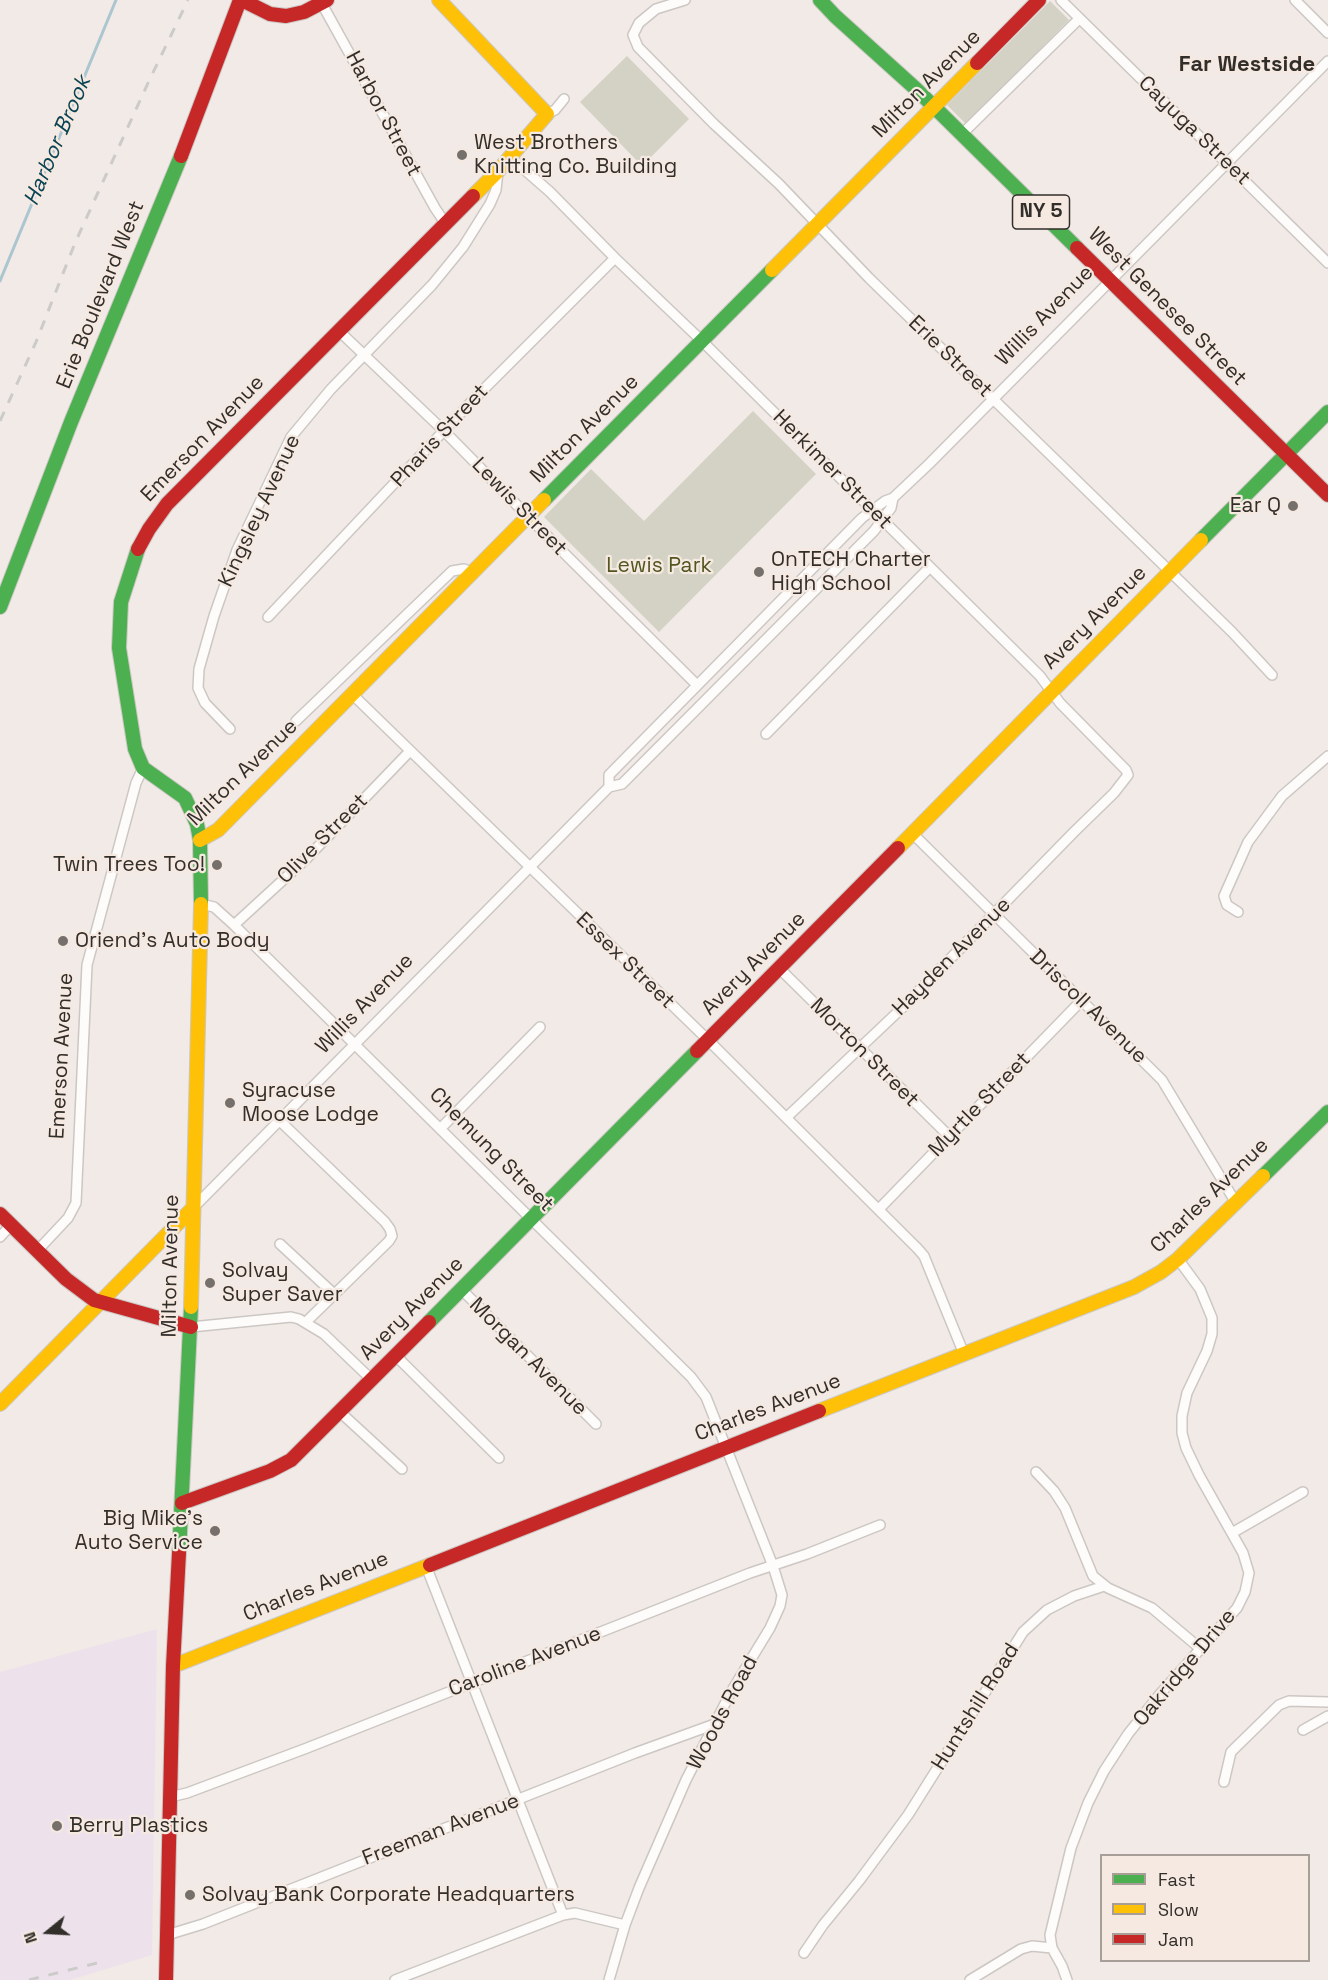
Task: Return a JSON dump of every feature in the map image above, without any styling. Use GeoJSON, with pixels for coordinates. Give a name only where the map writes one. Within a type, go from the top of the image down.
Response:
{"type":"FeatureCollection","features":[{"type":"Feature","properties":{"kind":"street"},"geometry":{"type":"LineString","coordinates":[[241,0],[270,14],[286,16],[304,12],[325,2]]}},
{"type":"Feature","properties":{"kind":"street","name":"Erie Boulevard West"},"geometry":{"type":"LineString","coordinates":[[0,607],[71,422],[184,150],[241,0]]}},
{"type":"Feature","properties":{"kind":"street"},"geometry":{"type":"LineString","coordinates":[[439,0],[547,114]]}},
{"type":"Feature","properties":{"kind":"street"},"geometry":{"type":"LineString","coordinates":[[671,2],[685,0]]}},
{"type":"Feature","properties":{"kind":"street","name":"West Genesee Street"},"geometry":{"type":"LineString","coordinates":[[820,0],[934,106],[1328,495]]}},
{"type":"Feature","properties":{"kind":"street","name":"Milton Avenue"},"geometry":{"type":"LineString","coordinates":[[166,1980],[173,1666],[191,1327],[201,904],[200,840],[218,830],[1039,0]]}},
{"type":"Feature","properties":{"kind":"street","name":"Cayuga Street"},"geometry":{"type":"LineString","coordinates":[[1060,0],[1328,263]]}},
{"type":"Feature","properties":{"kind":"street"},"geometry":{"type":"LineString","coordinates":[[1295,0],[1328,33]]}},
{"type":"Feature","properties":{"kind":"street","name":"Harbor Street"},"geometry":{"type":"LineString","coordinates":[[325,2],[445,223]]}},
{"type":"Feature","properties":{"kind":"street","name":"Erie Street"},"geometry":{"type":"LineString","coordinates":[[671,2],[656,9],[639,23],[633,35],[638,47],[714,124],[779,184],[817,225],[1272,675]]}},
{"type":"Feature","properties":{"kind":"street"},"geometry":{"type":"LineString","coordinates":[[962,134],[1079,18]]}},
{"type":"Feature","properties":{"kind":"street","name":"Willis Avenue"},"geometry":{"type":"LineString","coordinates":[[609,787],[609,775],[697,685],[872,510],[893,498],[1328,60]]}},
{"type":"Feature","properties":{"kind":"street","name":"Emerson Avenue"},"geometry":{"type":"LineString","coordinates":[[38,1251],[68,1218],[76,1203],[87,966],[135,787],[143,768],[135,749],[119,648],[121,602],[135,556],[149,529],[167,504],[498,171],[547,114],[555,110],[564,99]]}},
{"type":"Feature","properties":{"kind":"street","name":"Herkimer Street"},"geometry":{"type":"LineString","coordinates":[[510,157],[550,192],[1040,676],[1073,718],[1126,770],[1127,778],[1114,793]]}},
{"type":"Feature","properties":{"kind":"street","name":"Kingsley Avenue"},"geometry":{"type":"LineString","coordinates":[[230,729],[205,703],[198,688],[198,676],[227,576],[237,550],[291,437],[331,389],[432,285],[463,246],[490,204],[496,190],[498,171]]}},
{"type":"Feature","properties":{"kind":"street","name":"Pharis Street"},"geometry":{"type":"LineString","coordinates":[[268,617],[444,431],[615,258]]}},
{"type":"Feature","properties":{"kind":"street","name":"Lewis Street"},"geometry":{"type":"LineString","coordinates":[[338,330],[444,431],[697,685]]}},
{"type":"Feature","properties":{"kind":"street","name":"Avery Avenue"},"geometry":{"type":"LineString","coordinates":[[182,1503],[270,1471],[291,1460],[1328,412]]}},
{"type":"Feature","properties":{"kind":"street","name":"Willis Avenue"},"geometry":{"type":"LineString","coordinates":[[0,1404],[609,787],[622,784],[883,521],[891,508],[893,498]]}},
{"type":"Feature","properties":{"kind":"street"},"geometry":{"type":"LineString","coordinates":[[766,734],[930,567]]}},
{"type":"Feature","properties":{"kind":"street"},"geometry":{"type":"LineString","coordinates":[[296,721],[452,571],[464,569],[472,572]]}},
{"type":"Feature","properties":{"kind":"street","name":"Essex Street"},"geometry":{"type":"LineString","coordinates":[[352,694],[708,1040],[924,1256],[964,1354]]}},
{"type":"Feature","properties":{"kind":"street","name":"Olive Street"},"geometry":{"type":"LineString","coordinates":[[234,925],[307,858],[410,751]]}},
{"type":"Feature","properties":{"kind":"street"},"geometry":{"type":"LineString","coordinates":[[1238,912],[1227,905],[1224,897],[1248,842],[1282,796],[1328,756]]}},
{"type":"Feature","properties":{"kind":"street"},"geometry":{"type":"LineString","coordinates":[[143,768],[185,798],[197,825],[200,840]]}},
{"type":"Feature","properties":{"kind":"street","name":"Hayden Avenue"},"geometry":{"type":"LineString","coordinates":[[787,1118],[859,1049],[1114,793]]}},
{"type":"Feature","properties":{"kind":"street","name":"Driscoll Avenue"},"geometry":{"type":"LineString","coordinates":[[912,833],[1162,1080],[1236,1203]]}},
{"type":"Feature","properties":{"kind":"street","name":"Chemung Street"},"geometry":{"type":"LineString","coordinates":[[201,904],[214,907],[234,925],[691,1377],[706,1397],[725,1448]]}},
{"type":"Feature","properties":{"kind":"street","name":"Morton Street"},"geometry":{"type":"LineString","coordinates":[[779,968],[950,1137]]}},
{"type":"Feature","properties":{"kind":"street","name":"Myrtle Street"},"geometry":{"type":"LineString","coordinates":[[879,1209],[1081,1001]]}},
{"type":"Feature","properties":{"kind":"street"},"geometry":{"type":"LineString","coordinates":[[440,1129],[540,1027]]}},
{"type":"Feature","properties":{"kind":"street","name":"Charles Avenue"},"geometry":{"type":"LineString","coordinates":[[173,1666],[1134,1287],[1161,1272],[1178,1259],[1328,1112]]}},
{"type":"Feature","properties":{"kind":"street"},"geometry":{"type":"LineString","coordinates":[[279,1121],[390,1229],[392,1236],[306,1322]]}},
{"type":"Feature","properties":{"kind":"street"},"geometry":{"type":"LineString","coordinates":[[0,1214],[81,1292],[100,1302],[191,1327],[291,1317],[306,1322],[324,1334],[372,1380]]}},
{"type":"Feature","properties":{"kind":"street"},"geometry":{"type":"LineString","coordinates":[[0,1237],[11,1226]]}},
{"type":"Feature","properties":{"kind":"street"},"geometry":{"type":"LineString","coordinates":[[280,1244],[334,1294]]}},
{"type":"Feature","properties":{"kind":"street","name":"Oakridge Drive"},"geometry":{"type":"LineString","coordinates":[[1052,1948],[1050,1935],[1071,1848],[1093,1792],[1104,1771],[1128,1734],[1160,1694],[1202,1650],[1237,1608],[1245,1592],[1249,1573],[1247,1563],[1232,1533],[1186,1448],[1182,1433],[1186,1393],[1207,1351],[1212,1334],[1212,1318],[1200,1289],[1178,1259]]}},
{"type":"Feature","properties":{"kind":"street","name":"Morgan Avenue"},"geometry":{"type":"LineString","coordinates":[[461,1290],[596,1424]]}},
{"type":"Feature","properties":{"kind":"street"},"geometry":{"type":"LineString","coordinates":[[396,1356],[499,1458]]}},
{"type":"Feature","properties":{"kind":"street"},"geometry":{"type":"LineString","coordinates":[[340,1413],[402,1469]]}},
{"type":"Feature","properties":{"kind":"street","name":"Woods Road"},"geometry":{"type":"LineString","coordinates":[[609,1980],[625,1925],[639,1888],[681,1791],[731,1692],[770,1628],[780,1606],[782,1595],[773,1566],[725,1448]]}},
{"type":"Feature","properties":{"kind":"street"},"geometry":{"type":"LineString","coordinates":[[1036,1472],[1054,1491],[1065,1508],[1093,1576],[1104,1586],[1152,1608],[1202,1650]]}},
{"type":"Feature","properties":{"kind":"street"},"geometry":{"type":"LineString","coordinates":[[1232,1533],[1303,1492]]}},
{"type":"Feature","properties":{"kind":"street","name":"Caroline Avenue"},"geometry":{"type":"LineString","coordinates":[[170,1797],[209,1785],[750,1573],[880,1525]]}},
{"type":"Feature","properties":{"kind":"street"},"geometry":{"type":"LineString","coordinates":[[426,1566],[563,1915]]}},
{"type":"Feature","properties":{"kind":"street","name":"Huntshill Road"},"geometry":{"type":"LineString","coordinates":[[804,1953],[908,1815],[1023,1632],[1047,1610],[1074,1596],[1104,1586]]}},
{"type":"Feature","properties":{"kind":"street"},"geometry":{"type":"LineString","coordinates":[[1224,1782],[1232,1752],[1279,1706],[1289,1701],[1328,1702]]}},
{"type":"Feature","properties":{"kind":"street"},"geometry":{"type":"LineString","coordinates":[[1303,1730],[1328,1716]]}},
{"type":"Feature","properties":{"kind":"street","name":"Freeman Avenue"},"geometry":{"type":"LineString","coordinates":[[167,1935],[203,1924],[715,1724]]}},
{"type":"Feature","properties":{"kind":"street"},"geometry":{"type":"LineString","coordinates":[[395,1980],[563,1915],[575,1913],[625,1925]]}},
{"type":"Feature","properties":{"kind":"street"},"geometry":{"type":"LineString","coordinates":[[970,1980],[1021,1949],[1032,1946],[1052,1948],[1067,1980]]}},
{"type":"Feature","properties":{"kind":"shaded area"},"geometry":{"type":"Polygon","coordinates":[[[157,1629],[152,1955],[70,1980],[0,1980],[0,1672],[157,1629]]]}},
{"type":"Feature","properties":{"kind":"green space"},"geometry":{"type":"Polygon","coordinates":[[[1050,1],[1069,20],[966,124],[947,105],[1050,1]]]}},
{"type":"Feature","properties":{"kind":"green space"},"geometry":{"type":"Polygon","coordinates":[[[627,56],[689,119],[642,166],[580,102],[627,56]]]}},
{"type":"Feature","properties":{"kind":"green space","name":"Lewis Park"},"geometry":{"type":"Polygon","coordinates":[[[753,411],[816,474],[659,632],[544,517],[591,469],[644,521],[753,411]]]}},
{"type":"Feature","properties":{"kind":"waterway","name":"Harbor Brook"},"geometry":{"type":"LineString","coordinates":[[0,281],[116,0]]}},
{"type":"Feature","properties":{"kind":"railway"},"geometry":{"type":"LineString","coordinates":[[0,421],[36,342],[75,243],[188,0]]}},
{"type":"Feature","properties":{"kind":"railway"},"geometry":{"type":"LineString","coordinates":[[29,1980],[105,1961]]}},
{"type":"Feature","properties":{"kind":"traffic: fast"},"geometry":{"type":"LineString","coordinates":[[820,0],[916,89],[1077,248]]}},
{"type":"Feature","properties":{"kind":"traffic: fast"},"geometry":{"type":"LineString","coordinates":[[0,607],[71,422],[181,156]]}},
{"type":"Feature","properties":{"kind":"traffic: fast"},"geometry":{"type":"LineString","coordinates":[[544,500],[772,270]]}},
{"type":"Feature","properties":{"kind":"traffic: fast"},"geometry":{"type":"LineString","coordinates":[[1201,540],[1328,412]]}},
{"type":"Feature","properties":{"kind":"traffic: fast"},"geometry":{"type":"LineString","coordinates":[[138,549],[121,602],[119,648],[135,749],[143,768],[185,798],[197,824],[200,840],[201,904]]}},
{"type":"Feature","properties":{"kind":"traffic: fast"},"geometry":{"type":"LineString","coordinates":[[429,1322],[697,1051]]}},
{"type":"Feature","properties":{"kind":"traffic: fast"},"geometry":{"type":"LineString","coordinates":[[1263,1176],[1328,1112]]}},
{"type":"Feature","properties":{"kind":"traffic: fast"},"geometry":{"type":"LineString","coordinates":[[179,1553],[191,1307]]}},
{"type":"Feature","properties":{"kind":"traffic: slow"},"geometry":{"type":"LineString","coordinates":[[439,0],[547,114],[498,171],[473,196]]}},
{"type":"Feature","properties":{"kind":"traffic: slow"},"geometry":{"type":"LineString","coordinates":[[772,270],[977,63]]}},
{"type":"Feature","properties":{"kind":"traffic: slow"},"geometry":{"type":"LineString","coordinates":[[200,840],[218,830],[544,500]]}},
{"type":"Feature","properties":{"kind":"traffic: slow"},"geometry":{"type":"LineString","coordinates":[[898,848],[1201,540]]}},
{"type":"Feature","properties":{"kind":"traffic: slow"},"geometry":{"type":"LineString","coordinates":[[191,1307],[201,904]]}},
{"type":"Feature","properties":{"kind":"traffic: slow"},"geometry":{"type":"LineString","coordinates":[[819,1411],[1134,1287],[1161,1272],[1178,1259],[1263,1176]]}},
{"type":"Feature","properties":{"kind":"traffic: slow"},"geometry":{"type":"LineString","coordinates":[[0,1404],[193,1208]]}},
{"type":"Feature","properties":{"kind":"traffic: slow"},"geometry":{"type":"LineString","coordinates":[[173,1666],[430,1565]]}},
{"type":"Feature","properties":{"kind":"traffic: jam"},"geometry":{"type":"LineString","coordinates":[[181,156],[240,0]]}},
{"type":"Feature","properties":{"kind":"traffic: jam"},"geometry":{"type":"LineString","coordinates":[[242,0],[270,14],[286,16],[304,12],[327,0]]}},
{"type":"Feature","properties":{"kind":"traffic: jam"},"geometry":{"type":"LineString","coordinates":[[977,63],[1039,0]]}},
{"type":"Feature","properties":{"kind":"traffic: jam"},"geometry":{"type":"LineString","coordinates":[[138,549],[167,504],[473,196]]}},
{"type":"Feature","properties":{"kind":"traffic: jam"},"geometry":{"type":"LineString","coordinates":[[1077,248],[1328,495]]}},
{"type":"Feature","properties":{"kind":"traffic: jam"},"geometry":{"type":"LineString","coordinates":[[697,1051],[898,848]]}},
{"type":"Feature","properties":{"kind":"traffic: jam"},"geometry":{"type":"LineString","coordinates":[[0,1214],[66,1279],[94,1300],[191,1327]]}},
{"type":"Feature","properties":{"kind":"traffic: jam"},"geometry":{"type":"LineString","coordinates":[[182,1503],[270,1471],[291,1460],[429,1322]]}},
{"type":"Feature","properties":{"kind":"traffic: jam"},"geometry":{"type":"LineString","coordinates":[[430,1565],[819,1411]]}},
{"type":"Feature","properties":{"kind":"traffic: jam"},"geometry":{"type":"LineString","coordinates":[[166,1980],[173,1666],[179,1553]]}},
{"type":"Feature","properties":{"kind":"place","name":"West Brothers Knitting Co. Building"},"geometry":{"type":"Point","coordinates":[462,155]}},
{"type":"Feature","properties":{"kind":"place","name":"Ear Q"},"geometry":{"type":"Point","coordinates":[1293,506]}},
{"type":"Feature","properties":{"kind":"place","name":"OnTECH Charter High School"},"geometry":{"type":"Point","coordinates":[759,572]}},
{"type":"Feature","properties":{"kind":"place","name":"Twin Trees Too!"},"geometry":{"type":"Point","coordinates":[217,865]}},
{"type":"Feature","properties":{"kind":"place","name":"Oriend's Auto Body"},"geometry":{"type":"Point","coordinates":[63,941]}},
{"type":"Feature","properties":{"kind":"place","name":"Syracuse Moose Lodge"},"geometry":{"type":"Point","coordinates":[230,1103]}},
{"type":"Feature","properties":{"kind":"place","name":"Solvay Super Saver"},"geometry":{"type":"Point","coordinates":[210,1283]}},
{"type":"Feature","properties":{"kind":"place","name":"Big Mike's Auto Service"},"geometry":{"type":"Point","coordinates":[215,1531]}},
{"type":"Feature","properties":{"kind":"place","name":"Berry Plastics"},"geometry":{"type":"Point","coordinates":[57,1826]}},
{"type":"Feature","properties":{"kind":"place","name":"Solvay Bank Corporate Headquarters"},"geometry":{"type":"Point","coordinates":[190,1895]}},
{"type":"Feature","properties":{"kind":"district","name":"Far Westside"},"geometry":{"type":"Point","coordinates":[1247,65]}}]}
